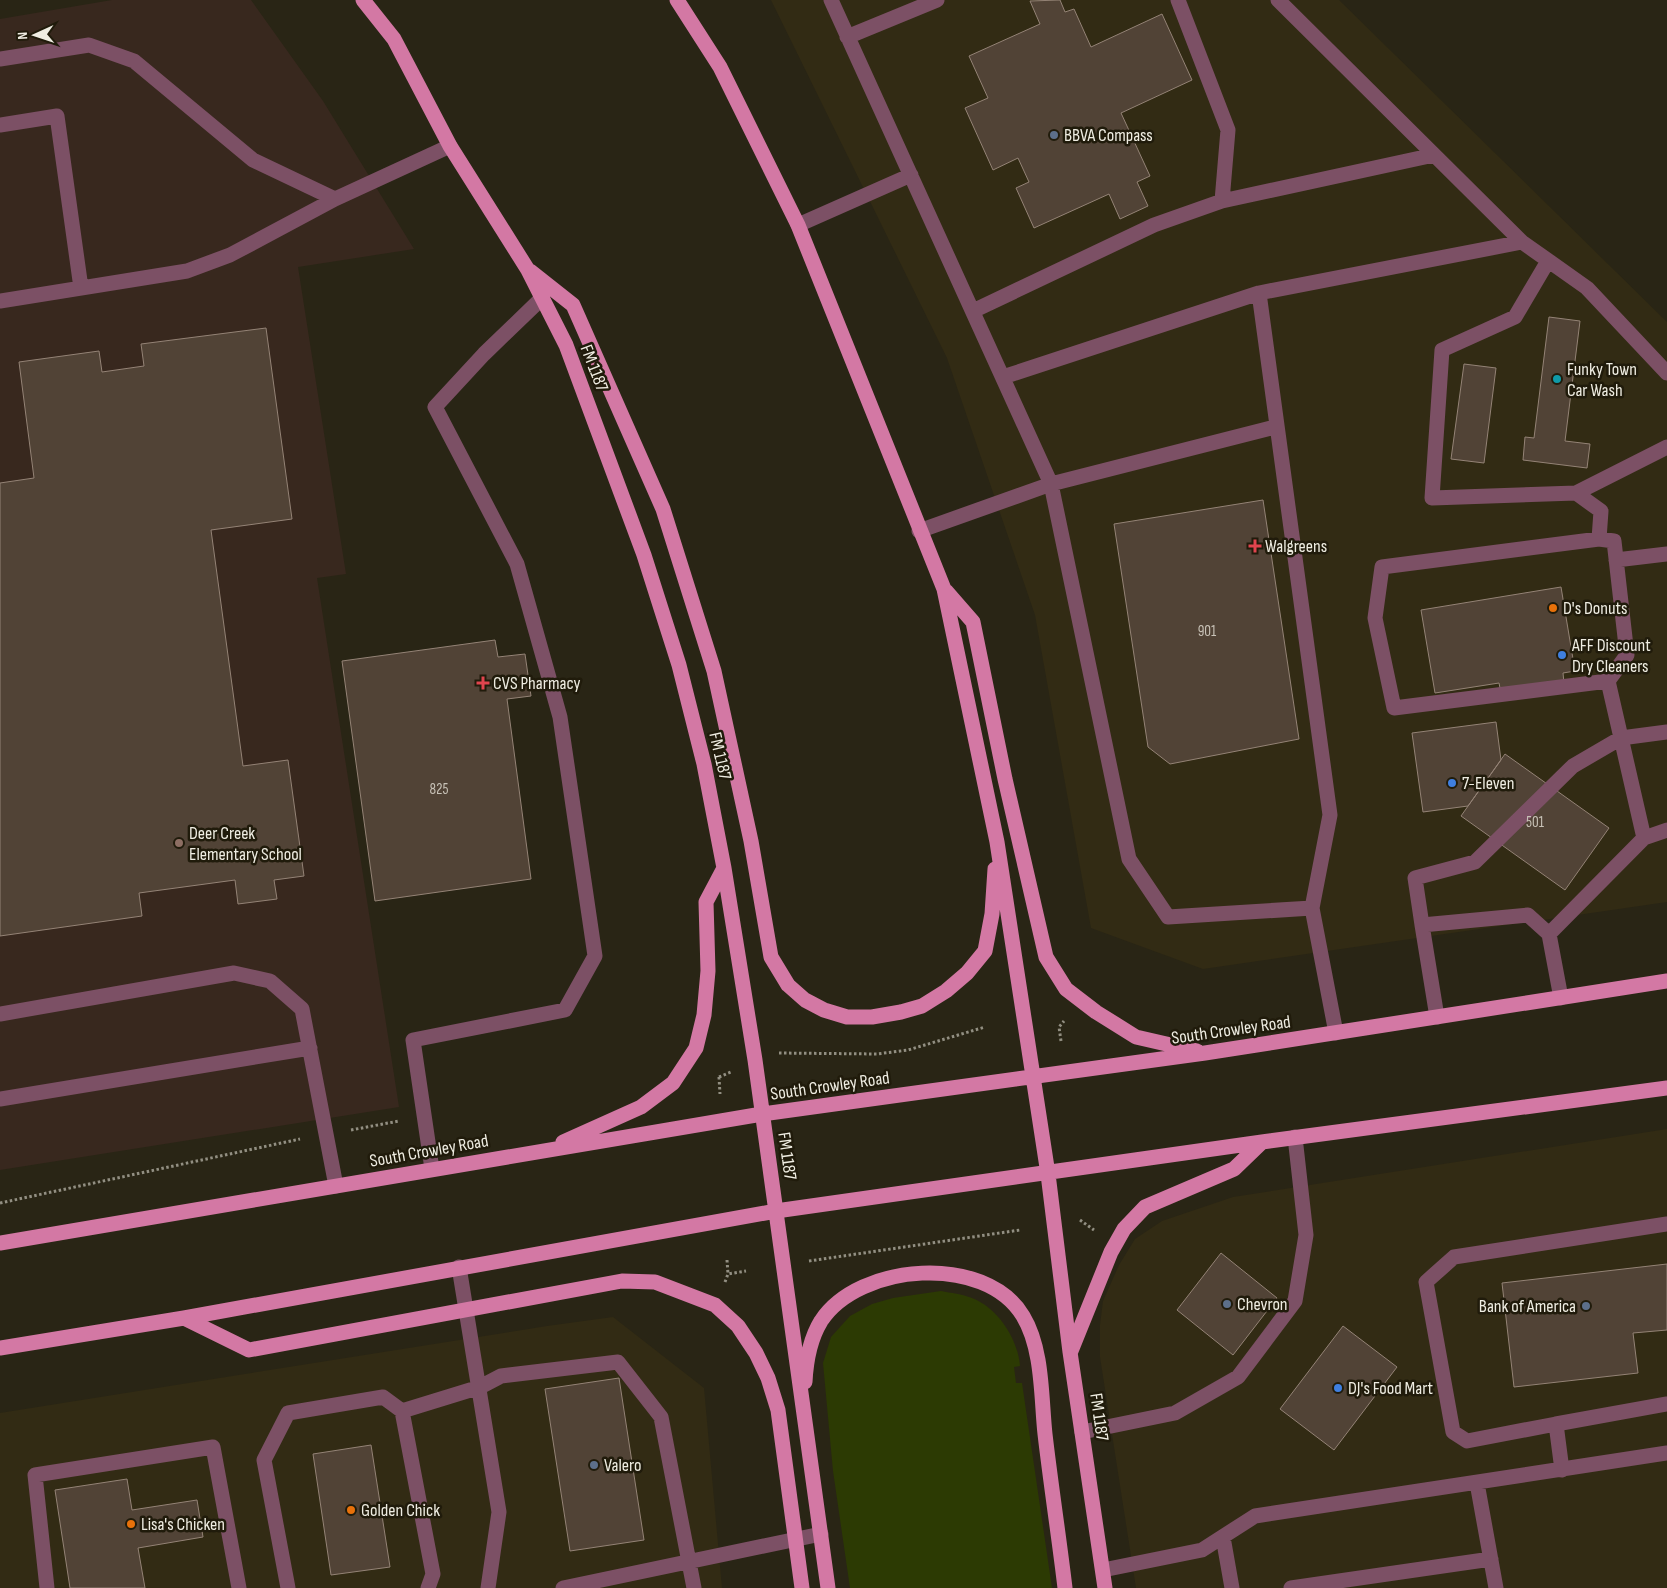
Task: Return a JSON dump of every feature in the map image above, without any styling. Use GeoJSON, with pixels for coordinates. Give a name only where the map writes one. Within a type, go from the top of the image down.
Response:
{"type":"FeatureCollection","features":[{"type":"Feature","properties":{"kind":"main road","name":"FM 1187"},"geometry":{"type":"LineString","coordinates":[[363,0],[394,39],[450,146],[528,270],[541,299],[566,345],[644,555],[679,665],[704,764],[724,868],[762,1114],[828,1588]]}},
{"type":"Feature","properties":{"kind":"main road","name":"FM 1187"},"geometry":{"type":"LineString","coordinates":[[678,0],[720,67],[798,225],[919,531],[944,589],[997,842],[1048,1174],[1070,1352],[1105,1588]]}},
{"type":"Feature","properties":{"kind":"main road"},"geometry":{"type":"LineString","coordinates":[[528,270],[573,305],[663,509],[714,671],[751,841],[771,957],[788,985],[805,1000],[824,1010],[848,1017],[872,1017],[901,1012],[922,1006],[946,991],[966,973],[986,950],[992,914],[997,842]]}},
{"type":"Feature","properties":{"kind":"main road"},"geometry":{"type":"LineString","coordinates":[[944,589],[973,622],[1005,779],[1046,957],[1066,989],[1096,1012],[1136,1037],[1205,1054]]}},
{"type":"Feature","properties":{"kind":"main road"},"geometry":{"type":"LineString","coordinates":[[547,1150],[641,1107],[673,1083],[696,1048],[704,1016],[708,971],[706,902],[724,868]]}},
{"type":"Feature","properties":{"kind":"main road","name":"South Crowley Road"},"geometry":{"type":"LineString","coordinates":[[0,1243],[762,1114],[1205,1054],[1667,982]]}},
{"type":"Feature","properties":{"kind":"main road"},"geometry":{"type":"LineString","coordinates":[[0,1348],[184,1318],[776,1211],[1048,1174],[1295,1137],[1667,1088]]}},
{"type":"Feature","properties":{"kind":"main road"},"geometry":{"type":"LineString","coordinates":[[1070,1352],[1110,1252],[1124,1229],[1145,1207],[1234,1169],[1262,1142]]}},
{"type":"Feature","properties":{"kind":"main road"},"geometry":{"type":"LineString","coordinates":[[804,1418],[806,1368],[812,1340],[821,1320],[841,1300],[866,1286],[892,1277],[924,1273],[955,1274],[979,1280],[1004,1296],[1023,1316],[1036,1349],[1052,1494],[1066,1588]]}},
{"type":"Feature","properties":{"kind":"main road"},"geometry":{"type":"LineString","coordinates":[[184,1318],[249,1350],[622,1281],[655,1282],[715,1305],[738,1326],[756,1353],[768,1378],[778,1410],[802,1588]]}},
{"type":"Feature","properties":{"kind":"lane"},"geometry":{"type":"LineString","coordinates":[[831,0],[1051,484],[1129,859],[1168,917],[1312,908]]}},
{"type":"Feature","properties":{"kind":"lane"},"geometry":{"type":"LineString","coordinates":[[847,36],[937,0]]}},
{"type":"Feature","properties":{"kind":"lane"},"geometry":{"type":"LineString","coordinates":[[1178,0],[1228,130],[1222,202]]}},
{"type":"Feature","properties":{"kind":"lane"},"geometry":{"type":"LineString","coordinates":[[1278,0],[1522,242],[1587,288],[1667,373]]}},
{"type":"Feature","properties":{"kind":"lane"},"geometry":{"type":"LineString","coordinates":[[0,59],[89,45],[134,61],[254,160],[335,199]]}},
{"type":"Feature","properties":{"kind":"lane"},"geometry":{"type":"LineString","coordinates":[[1,121],[57,116],[81,288]]}},
{"type":"Feature","properties":{"kind":"lane"},"geometry":{"type":"LineString","coordinates":[[0,301],[187,271],[230,255],[335,199],[450,146]]}},
{"type":"Feature","properties":{"kind":"lane"},"geometry":{"type":"LineString","coordinates":[[973,311],[1154,226],[1222,202],[1434,155]]}},
{"type":"Feature","properties":{"kind":"lane"},"geometry":{"type":"LineString","coordinates":[[798,225],[911,175]]}},
{"type":"Feature","properties":{"kind":"lane"},"geometry":{"type":"LineString","coordinates":[[1003,378],[1259,292],[1522,242]]}},
{"type":"Feature","properties":{"kind":"lane"},"geometry":{"type":"LineString","coordinates":[[1548,261],[1515,317],[1442,350],[1432,498],[1576,493],[1667,447]]}},
{"type":"Feature","properties":{"kind":"lane"},"geometry":{"type":"LineString","coordinates":[[1259,292],[1275,426],[1330,815],[1312,908],[1336,1033]]}},
{"type":"Feature","properties":{"kind":"lane"},"geometry":{"type":"LineString","coordinates":[[432,1169],[413,1040],[565,1010],[595,956],[560,717],[517,564],[435,407],[484,354],[541,299]]}},
{"type":"Feature","properties":{"kind":"lane"},"geometry":{"type":"LineString","coordinates":[[919,531],[1051,484],[1275,426]]}},
{"type":"Feature","properties":{"kind":"lane"},"geometry":{"type":"LineString","coordinates":[[1576,493],[1601,511],[1599,539]]}},
{"type":"Feature","properties":{"kind":"lane"},"geometry":{"type":"LineString","coordinates":[[1599,539],[1614,541],[1616,560],[1627,655],[1608,681],[1394,708],[1375,618],[1382,567],[1599,539]]}},
{"type":"Feature","properties":{"kind":"lane"},"geometry":{"type":"LineString","coordinates":[[1616,560],[1667,554]]}},
{"type":"Feature","properties":{"kind":"lane"},"geometry":{"type":"LineString","coordinates":[[1608,681],[1644,838]]}},
{"type":"Feature","properties":{"kind":"lane"},"geometry":{"type":"LineString","coordinates":[[1438,1017],[1415,878],[1475,862],[1573,766],[1621,738],[1667,732]]}},
{"type":"Feature","properties":{"kind":"lane"},"geometry":{"type":"LineString","coordinates":[[1549,934],[1644,838],[1667,830]]}},
{"type":"Feature","properties":{"kind":"lane"},"geometry":{"type":"LineString","coordinates":[[1422,925],[1528,915],[1549,934],[1561,998]]}},
{"type":"Feature","properties":{"kind":"lane"},"geometry":{"type":"LineString","coordinates":[[0,1014],[234,973],[270,981],[302,1009],[336,1186]]}},
{"type":"Feature","properties":{"kind":"lane"},"geometry":{"type":"LineString","coordinates":[[0,1099],[310,1048]]}},
{"type":"Feature","properties":{"kind":"lane"},"geometry":{"type":"LineString","coordinates":[[1082,1432],[1175,1413],[1238,1377],[1295,1302],[1306,1235],[1295,1137]]}},
{"type":"Feature","properties":{"kind":"lane"},"geometry":{"type":"LineString","coordinates":[[1667,1224],[1454,1257],[1426,1282],[1454,1432],[1467,1441],[1667,1404]]}},
{"type":"Feature","properties":{"kind":"lane"},"geometry":{"type":"LineString","coordinates":[[459,1267],[480,1386],[499,1512],[488,1588]]}},
{"type":"Feature","properties":{"kind":"lane"},"geometry":{"type":"LineString","coordinates":[[402,1411],[480,1386],[501,1376],[618,1362],[662,1417],[694,1588]]}},
{"type":"Feature","properties":{"kind":"lane"},"geometry":{"type":"LineString","coordinates":[[288,1588],[264,1460],[288,1413],[383,1397],[402,1411],[433,1574],[428,1588]]}},
{"type":"Feature","properties":{"kind":"lane"},"geometry":{"type":"LineString","coordinates":[[1556,1424],[1562,1470]]}},
{"type":"Feature","properties":{"kind":"lane"},"geometry":{"type":"LineString","coordinates":[[47,1588],[35,1475],[213,1447],[239,1588]]}},
{"type":"Feature","properties":{"kind":"lane"},"geometry":{"type":"LineString","coordinates":[[1103,1570],[1202,1550],[1255,1516],[1667,1453]]}},
{"type":"Feature","properties":{"kind":"lane"},"geometry":{"type":"LineString","coordinates":[[1477,1483],[1496,1588]]}},
{"type":"Feature","properties":{"kind":"lane"},"geometry":{"type":"LineString","coordinates":[[563,1588],[820,1534]]}},
{"type":"Feature","properties":{"kind":"lane"},"geometry":{"type":"LineString","coordinates":[[1223,1536],[1232,1588]]}},
{"type":"Feature","properties":{"kind":"lane"},"geometry":{"type":"LineString","coordinates":[[1291,1588],[1491,1559]]}},
{"type":"Feature","properties":{"kind":"path"},"geometry":{"type":"LineString","coordinates":[[1061,1041],[1057,1026],[1064,1020]]}},
{"type":"Feature","properties":{"kind":"path"},"geometry":{"type":"LineString","coordinates":[[774,1053],[877,1054],[908,1050],[986,1027]]}},
{"type":"Feature","properties":{"kind":"path"},"geometry":{"type":"LineString","coordinates":[[719,1078],[731,1072]]}},
{"type":"Feature","properties":{"kind":"path"},"geometry":{"type":"LineString","coordinates":[[713,1074],[719,1078]]}},
{"type":"Feature","properties":{"kind":"path"},"geometry":{"type":"LineString","coordinates":[[719,1078],[720,1094]]}},
{"type":"Feature","properties":{"kind":"path"},"geometry":{"type":"LineString","coordinates":[[0,1202],[326,1134],[425,1117]]}},
{"type":"Feature","properties":{"kind":"path"},"geometry":{"type":"LineString","coordinates":[[809,1261],[1020,1230]]}},
{"type":"Feature","properties":{"kind":"path"},"geometry":{"type":"LineString","coordinates":[[723,1290],[728,1274],[727,1260]]}},
{"type":"Feature","properties":{"kind":"path"},"geometry":{"type":"LineString","coordinates":[[728,1274],[746,1271]]}},
{"type":"Feature","properties":{"kind":"shaded area","name":"Deer Creek Elementary School"},"geometry":{"type":"Polygon","coordinates":[[[112,0],[251,0],[323,101],[414,249],[298,267],[346,574],[317,578],[399,1107],[0,1170],[0,19],[112,0]]]}},
{"type":"Feature","properties":{"kind":"shaded area"},"geometry":{"type":"Polygon","coordinates":[[[771,0],[1339,0],[1667,322],[1667,902],[1203,969],[1091,928],[1035,615],[947,358],[771,0]]]}},
{"type":"Feature","properties":{"kind":"shaded area"},"geometry":{"type":"Polygon","coordinates":[[[1667,1129],[1667,1588],[1136,1588],[1100,1357],[1100,1325],[1103,1301],[1119,1265],[1135,1239],[1162,1221],[1233,1197],[1667,1129]]]}},
{"type":"Feature","properties":{"kind":"shaded area"},"geometry":{"type":"Polygon","coordinates":[[[613,1317],[704,1388],[722,1588],[0,1588],[0,1413],[613,1317]]]}},
{"type":"Feature","properties":{"kind":"green space"},"geometry":{"type":"Polygon","coordinates":[[[941,1291],[972,1298],[990,1309],[1005,1326],[1015,1345],[1020,1366],[1014,1367],[1016,1383],[1022,1383],[1052,1588],[850,1588],[833,1471],[823,1363],[831,1337],[850,1316],[872,1304],[893,1298],[941,1291]]]}},
{"type":"Feature","properties":{"kind":"building","name":"BBVA Compass"},"geometry":{"type":"Polygon","coordinates":[[[1060,0],[1065,12],[1074,9],[1091,47],[1162,14],[1192,80],[1121,113],[1150,176],[1137,182],[1148,206],[1120,219],[1109,194],[1034,228],[1016,188],[1029,182],[1018,158],[993,170],[965,108],[988,98],[969,56],[1040,24],[1030,1],[1060,0]]]}},
{"type":"Feature","properties":{"kind":"building","name":"Funky Town Car Wash"},"geometry":{"type":"Polygon","coordinates":[[[1549,317],[1580,321],[1565,441],[1590,444],[1587,468],[1523,460],[1525,437],[1534,438],[1549,317]]]}},
{"type":"Feature","properties":{"kind":"building"},"geometry":{"type":"Polygon","coordinates":[[[266,328],[292,519],[211,530],[243,766],[288,760],[304,876],[274,880],[277,899],[238,904],[235,880],[139,893],[142,916],[0,936],[0,483],[34,478],[19,362],[99,351],[102,372],[144,366],[141,344],[266,328]]]}},
{"type":"Feature","properties":{"kind":"building"},"geometry":{"type":"Polygon","coordinates":[[[1464,364],[1496,368],[1484,463],[1451,459],[1464,364]]]}},
{"type":"Feature","properties":{"kind":"building","name":"Walgreens"},"geometry":{"type":"Polygon","coordinates":[[[1263,500],[1299,739],[1170,764],[1148,747],[1114,524],[1263,500]]]}},
{"type":"Feature","properties":{"kind":"building"},"geometry":{"type":"Polygon","coordinates":[[[1561,587],[1575,671],[1563,673],[1564,683],[1501,693],[1499,683],[1435,693],[1421,610],[1561,587]]]}},
{"type":"Feature","properties":{"kind":"building","name":"CVS Pharmacy"},"geometry":{"type":"Polygon","coordinates":[[[495,640],[498,657],[525,654],[531,696],[507,699],[531,879],[375,901],[342,661],[495,640]]]}},
{"type":"Feature","properties":{"kind":"building","name":"7-Eleven"},"geometry":{"type":"Polygon","coordinates":[[[1496,722],[1501,760],[1468,806],[1423,812],[1412,733],[1496,722]]]}},
{"type":"Feature","properties":{"kind":"building","name":"7-Eleven"},"geometry":{"type":"Polygon","coordinates":[[[1505,754],[1609,828],[1565,890],[1461,816],[1505,754]]]}},
{"type":"Feature","properties":{"kind":"building","name":"Chevron"},"geometry":{"type":"Polygon","coordinates":[[[1221,1253],[1277,1298],[1233,1355],[1177,1310],[1221,1253]]]}},
{"type":"Feature","properties":{"kind":"building","name":"Bank of America"},"geometry":{"type":"Polygon","coordinates":[[[1667,1264],[1667,1330],[1633,1333],[1638,1373],[1514,1387],[1502,1283],[1667,1264]]]}},
{"type":"Feature","properties":{"kind":"building","name":"DJ's Food Mart"},"geometry":{"type":"Polygon","coordinates":[[[1343,1326],[1397,1367],[1334,1450],[1280,1409],[1343,1326]]]}},
{"type":"Feature","properties":{"kind":"building","name":"Valero"},"geometry":{"type":"Polygon","coordinates":[[[619,1378],[644,1540],[570,1551],[545,1389],[619,1378]]]}},
{"type":"Feature","properties":{"kind":"building","name":"Golden Chick"},"geometry":{"type":"Polygon","coordinates":[[[371,1445],[390,1567],[331,1575],[313,1454],[371,1445]]]}},
{"type":"Feature","properties":{"kind":"building","name":"Lisa's Chicken"},"geometry":{"type":"Polygon","coordinates":[[[127,1479],[132,1510],[197,1500],[203,1537],[138,1548],[145,1588],[70,1588],[55,1490],[127,1479]]]}},
{"type":"Feature","properties":{"kind":"place","name":"BBVA Compass"},"geometry":{"type":"Point","coordinates":[1054,135]}},
{"type":"Feature","properties":{"kind":"place","name":"Funky Town Car Wash"},"geometry":{"type":"Point","coordinates":[1557,379]}},
{"type":"Feature","properties":{"kind":"place","name":"Walgreens"},"geometry":{"type":"Point","coordinates":[1255,546]}},
{"type":"Feature","properties":{"kind":"place","name":"D's Donuts"},"geometry":{"type":"Point","coordinates":[1553,608]}},
{"type":"Feature","properties":{"kind":"place","name":"AFF Discount Dry Cleaners"},"geometry":{"type":"Point","coordinates":[1562,655]}},
{"type":"Feature","properties":{"kind":"place","name":"CVS Pharmacy"},"geometry":{"type":"Point","coordinates":[483,683]}},
{"type":"Feature","properties":{"kind":"place","name":"7-Eleven"},"geometry":{"type":"Point","coordinates":[1452,783]}},
{"type":"Feature","properties":{"kind":"place","name":"Deer Creek Elementary School"},"geometry":{"type":"Point","coordinates":[179,843]}},
{"type":"Feature","properties":{"kind":"place","name":"Chevron"},"geometry":{"type":"Point","coordinates":[1227,1304]}},
{"type":"Feature","properties":{"kind":"place","name":"Bank of America"},"geometry":{"type":"Point","coordinates":[1586,1306]}},
{"type":"Feature","properties":{"kind":"place","name":"DJ's Food Mart"},"geometry":{"type":"Point","coordinates":[1338,1388]}},
{"type":"Feature","properties":{"kind":"place","name":"Valero"},"geometry":{"type":"Point","coordinates":[594,1465]}},
{"type":"Feature","properties":{"kind":"place","name":"Golden Chick"},"geometry":{"type":"Point","coordinates":[351,1510]}},
{"type":"Feature","properties":{"kind":"place","name":"Lisa's Chicken"},"geometry":{"type":"Point","coordinates":[131,1524]}}]}
